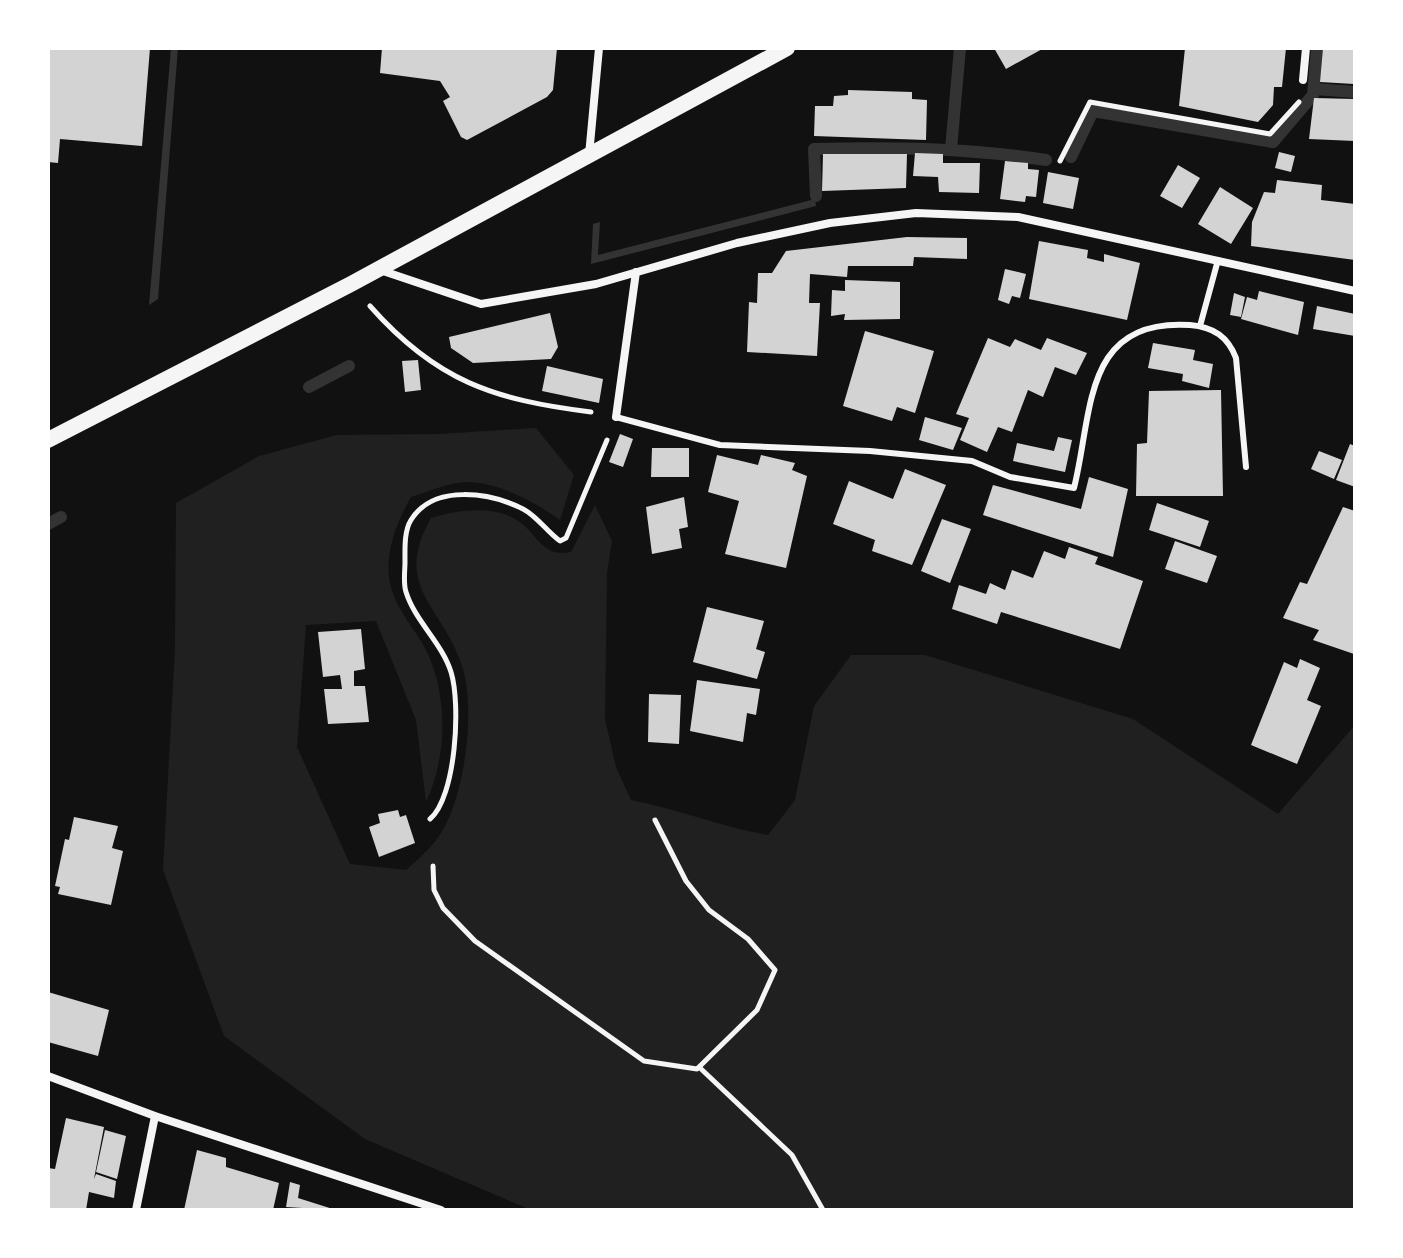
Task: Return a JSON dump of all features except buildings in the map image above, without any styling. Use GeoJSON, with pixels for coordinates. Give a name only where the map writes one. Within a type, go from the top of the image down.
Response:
{"type":"FeatureCollection","features":[{"type":"Feature","properties":{"kind":"main road"},"geometry":{"type":"LineString","coordinates":[[48,440],[351,284],[787,48]]}},
{"type":"Feature","properties":{"kind":"street"},"geometry":{"type":"LineString","coordinates":[[589,155],[599,48]]}},
{"type":"Feature","properties":{"kind":"street"},"geometry":{"type":"LineString","coordinates":[[1303,80],[1306,48]]}},
{"type":"Feature","properties":{"kind":"street"},"geometry":{"type":"LineString","coordinates":[[377,269],[481,304],[596,284],[737,243],[830,223],[916,213],[1018,217],[1355,291]]}},
{"type":"Feature","properties":{"kind":"street"},"geometry":{"type":"LineString","coordinates":[[616,417],[636,272]]}},
{"type":"Feature","properties":{"kind":"street"},"geometry":{"type":"LineString","coordinates":[[48,1076],[155,1116],[423,1207],[441,1210]]}},
{"type":"Feature","properties":{"kind":"street"},"geometry":{"type":"LineString","coordinates":[[136,1210],[155,1116]]}},
{"type":"Feature","properties":{"kind":"lane"},"geometry":{"type":"LineString","coordinates":[[1200,326],[1218,259]]}},
{"type":"Feature","properties":{"kind":"lane"},"geometry":{"type":"LineString","coordinates":[[616,417],[720,445],[870,451],[972,461],[1010,477],[1074,488],[1089,398],[1105,357],[1125,340],[1153,328],[1200,326],[1230,342],[1236,358],[1246,467]]}},
{"type":"Feature","properties":{"kind":"path"},"geometry":{"type":"LineString","coordinates":[[1060,161],[1090,102],[1270,134],[1306,95],[1303,80]]}},
{"type":"Feature","properties":{"kind":"path"},"geometry":{"type":"LineString","coordinates":[[351,284],[396,336],[424,359],[454,376],[488,392],[533,404],[616,417],[566,538],[560,541],[525,510],[477,494],[435,501],[423,507],[410,521],[405,544],[406,592],[451,672],[455,700],[455,740],[444,798],[430,819]]}},
{"type":"Feature","properties":{"kind":"path"},"geometry":{"type":"LineString","coordinates":[[655,820],[686,881],[709,910],[748,939],[775,970],[757,1010],[699,1067]]}},
{"type":"Feature","properties":{"kind":"path"},"geometry":{"type":"LineString","coordinates":[[433,866],[434,890],[443,908],[475,941],[644,1061],[699,1067],[792,1155],[823,1210]]}},
{"type":"Feature","properties":{"kind":"shaded area"},"geometry":{"type":"Polygon","coordinates":[[[171,48],[178,48],[158,299],[149,305],[171,48]]]}},
{"type":"Feature","properties":{"kind":"shaded area"},"geometry":{"type":"Polygon","coordinates":[[[815,199],[816,206],[591,264],[593,224],[600,222],[598,255],[815,199]]]}},
{"type":"Feature","properties":{"kind":"shaded area"},"geometry":{"type":"Polygon","coordinates":[[[536,428],[574,475],[560,520],[503,489],[460,482],[411,497],[391,545],[390,583],[397,604],[428,654],[435,671],[442,709],[438,766],[426,802],[416,720],[376,621],[306,625],[297,747],[350,864],[406,870],[438,838],[453,808],[467,744],[468,700],[461,663],[424,594],[416,561],[420,542],[431,518],[465,511],[489,511],[511,517],[548,549],[562,553],[571,552],[595,505],[612,541],[607,573],[605,719],[616,767],[631,800],[751,832],[768,835],[795,800],[814,706],[851,655],[925,655],[1133,719],[1278,814],[1355,725],[1355,1210],[531,1210],[365,1139],[224,1036],[163,870],[175,648],[176,503],[259,456],[337,435],[439,434],[536,428]]]}},
{"type":"Feature","properties":{"kind":"waterway"},"geometry":{"type":"LineString","coordinates":[[951,149],[960,48]]}},
{"type":"Feature","properties":{"kind":"waterway"},"geometry":{"type":"LineString","coordinates":[[1071,157],[1093,111],[1273,142],[1313,95],[1317,48]]}},
{"type":"Feature","properties":{"kind":"waterway"},"geometry":{"type":"LineString","coordinates":[[1314,89],[1355,92]]}},
{"type":"Feature","properties":{"kind":"waterway"},"geometry":{"type":"LineString","coordinates":[[816,196],[814,149],[930,149],[1046,160]]}},
{"type":"Feature","properties":{"kind":"waterway"},"geometry":{"type":"LineString","coordinates":[[309,387],[349,366]]}},
{"type":"Feature","properties":{"kind":"waterway"},"geometry":{"type":"LineString","coordinates":[[48,524],[61,517]]}}]}
